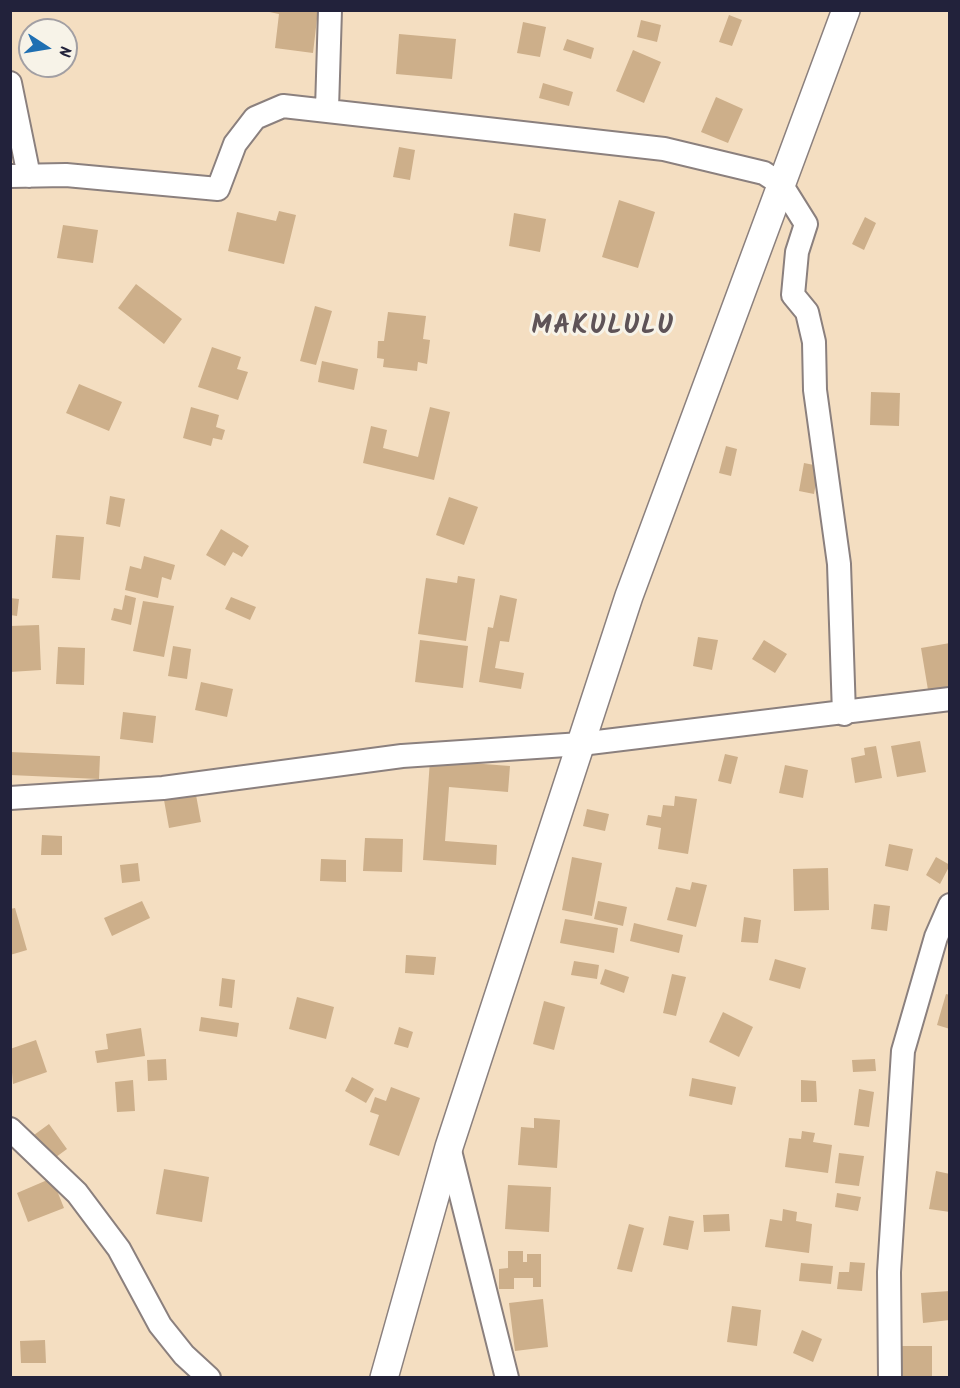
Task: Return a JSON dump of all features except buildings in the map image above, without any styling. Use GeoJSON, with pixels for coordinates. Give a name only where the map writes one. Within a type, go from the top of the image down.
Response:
{"type":"FeatureCollection","features":[{"type":"Feature","properties":{"kind":"street"},"geometry":{"type":"LineString","coordinates":[[327,109],[330,10]]}},
{"type":"Feature","properties":{"kind":"street"},"geometry":{"type":"LineString","coordinates":[[384,1377],[449,1147],[629,596],[846,10]]}},
{"type":"Feature","properties":{"kind":"street"},"geometry":{"type":"LineString","coordinates":[[10,83],[20,176],[66,175],[218,189],[236,144],[255,118],[283,106],[327,109],[395,120],[664,148],[764,173],[781,184],[806,224],[797,252],[793,295],[807,312],[814,342],[817,401],[839,564],[844,714]]}},
{"type":"Feature","properties":{"kind":"street"},"geometry":{"type":"LineString","coordinates":[[10,798],[163,788],[402,756],[581,744],[844,714],[950,699]]}},
{"type":"Feature","properties":{"kind":"street"},"geometry":{"type":"LineString","coordinates":[[890,1377],[889,1272],[903,1051],[936,937],[950,905]]}},
{"type":"Feature","properties":{"kind":"street"},"geometry":{"type":"LineString","coordinates":[[10,1129],[77,1193],[119,1249],[160,1324],[184,1355],[209,1377]]}},
{"type":"Feature","properties":{"kind":"street"},"geometry":{"type":"LineString","coordinates":[[449,1147],[507,1377]]}},
{"type":"Feature","properties":{"kind":"district","name":"MAKULULU"},"geometry":{"type":"Point","coordinates":[603,328]}}]}
